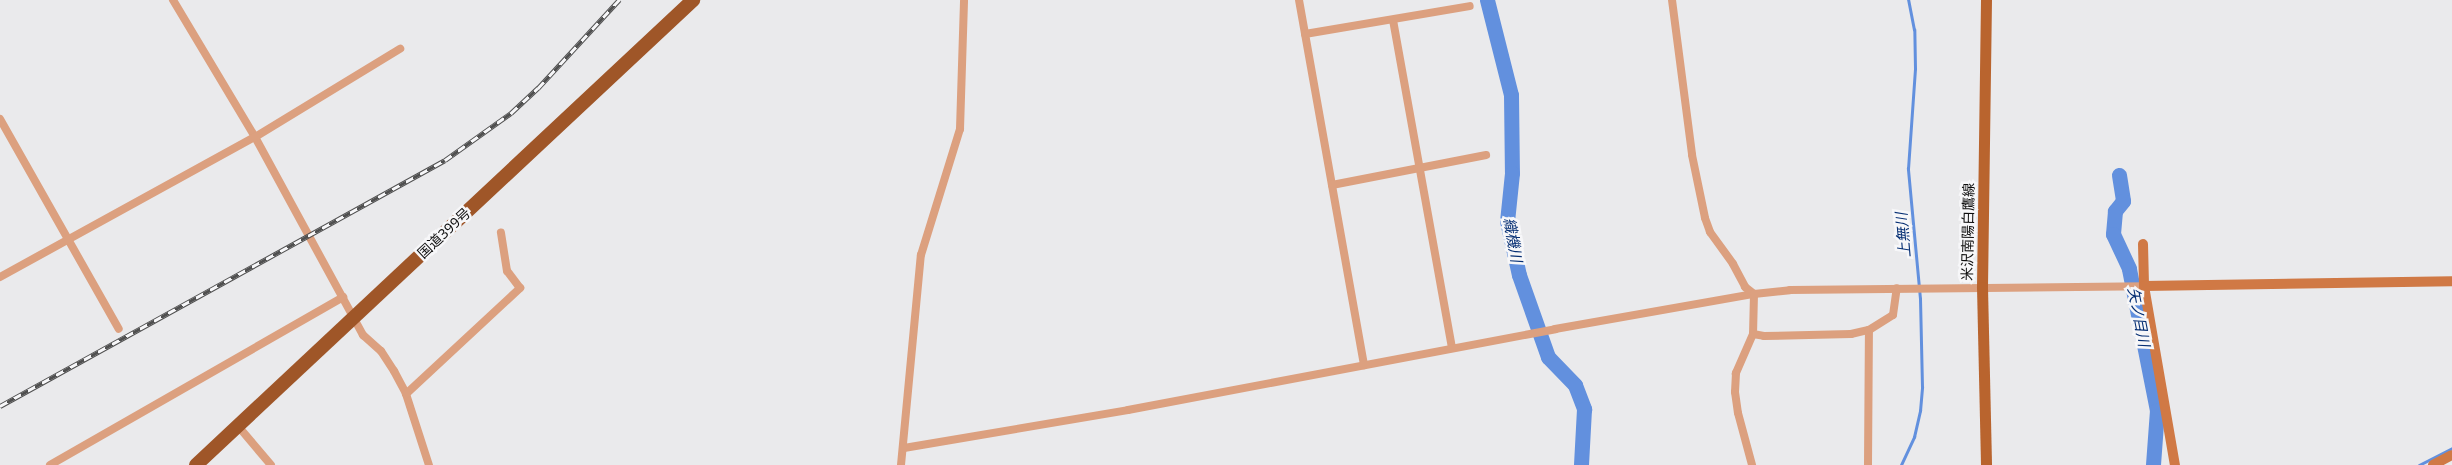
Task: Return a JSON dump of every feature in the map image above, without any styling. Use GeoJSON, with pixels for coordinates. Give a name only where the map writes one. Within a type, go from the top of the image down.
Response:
{"type":"FeatureCollection","features":[{"type":"Feature","properties":{"kind":"highway","name":"国道399号"},"geometry":{"type":"LineString","coordinates":[[196,465],[692,0]]}},
{"type":"Feature","properties":{"kind":"main road","name":"米沢南陽白鷹線"},"geometry":{"type":"LineString","coordinates":[[1986,0],[1982,287],[1986,465]]}},
{"type":"Feature","properties":{"kind":"street"},"geometry":{"type":"LineString","coordinates":[[173,0],[255,137],[363,335],[381,351],[406,394],[429,465]]}},
{"type":"Feature","properties":{"kind":"street"},"geometry":{"type":"LineString","coordinates":[[901,465],[921,255],[960,129],[964,0]]}},
{"type":"Feature","properties":{"kind":"street"},"geometry":{"type":"LineString","coordinates":[[1298,0],[1364,365]]}},
{"type":"Feature","properties":{"kind":"street"},"geometry":{"type":"LineString","coordinates":[[1672,0],[1693,163],[1705,218],[1710,232],[1733,264],[1745,287],[1754,294]]}},
{"type":"Feature","properties":{"kind":"street"},"geometry":{"type":"LineString","coordinates":[[1305,34],[1470,6]]}},
{"type":"Feature","properties":{"kind":"street"},"geometry":{"type":"LineString","coordinates":[[1392,20],[1452,348]]}},
{"type":"Feature","properties":{"kind":"street"},"geometry":{"type":"LineString","coordinates":[[0,277],[255,137],[400,49]]}},
{"type":"Feature","properties":{"kind":"street"},"geometry":{"type":"LineString","coordinates":[[0,119],[119,328]]}},
{"type":"Feature","properties":{"kind":"street"},"geometry":{"type":"LineString","coordinates":[[1332,185],[1486,155]]}},
{"type":"Feature","properties":{"kind":"street"},"geometry":{"type":"LineString","coordinates":[[406,394],[520,288],[507,271],[501,232]]}},
{"type":"Feature","properties":{"kind":"street"},"geometry":{"type":"LineString","coordinates":[[2143,244],[2144,286],[2176,465]]}},
{"type":"Feature","properties":{"kind":"street"},"geometry":{"type":"LineString","coordinates":[[904,448],[1117,412],[1555,329],[1754,294],[1790,290],[2452,281]]}},
{"type":"Feature","properties":{"kind":"street"},"geometry":{"type":"LineString","coordinates":[[1753,334],[1764,336],[1851,334],[1868,330],[1893,315],[1897,288]]}},
{"type":"Feature","properties":{"kind":"street"},"geometry":{"type":"LineString","coordinates":[[1752,465],[1738,413],[1735,392],[1736,373],[1753,334],[1754,294]]}},
{"type":"Feature","properties":{"kind":"street"},"geometry":{"type":"LineString","coordinates":[[50,465],[343,297]]}},
{"type":"Feature","properties":{"kind":"street"},"geometry":{"type":"LineString","coordinates":[[1868,330],[1868,465]]}},
{"type":"Feature","properties":{"kind":"street"},"geometry":{"type":"LineString","coordinates":[[238,426],[270,465]]}},
{"type":"Feature","properties":{"kind":"street"},"geometry":{"type":"LineString","coordinates":[[2433,465],[2452,455]]}},
{"type":"Feature","properties":{"kind":"waterway","name":"織機川"},"geometry":{"type":"LineString","coordinates":[[1487,0],[1511,95],[1512,173],[1507,221],[1519,275],[1548,357],[1575,385],[1584,409],[1581,465]]}},
{"type":"Feature","properties":{"kind":"waterway","name":"上無川"},"geometry":{"type":"LineString","coordinates":[[1901,465],[1914,437],[1920,411],[1922,387],[1920,299],[1908,169],[1915,69],[1914,30],[1908,0]]}},
{"type":"Feature","properties":{"kind":"waterway","name":"矢ノ目川"},"geometry":{"type":"LineString","coordinates":[[2119,175],[2123,201],[2115,211],[2113,234],[2129,269],[2157,410],[2153,465]]}},
{"type":"Feature","properties":{"kind":"waterway"},"geometry":{"type":"LineString","coordinates":[[2419,465],[2452,448]]}},
{"type":"Feature","properties":{"kind":"railway"},"geometry":{"type":"LineString","coordinates":[[0,406],[445,160],[511,113],[538,88],[619,0]]}}]}
